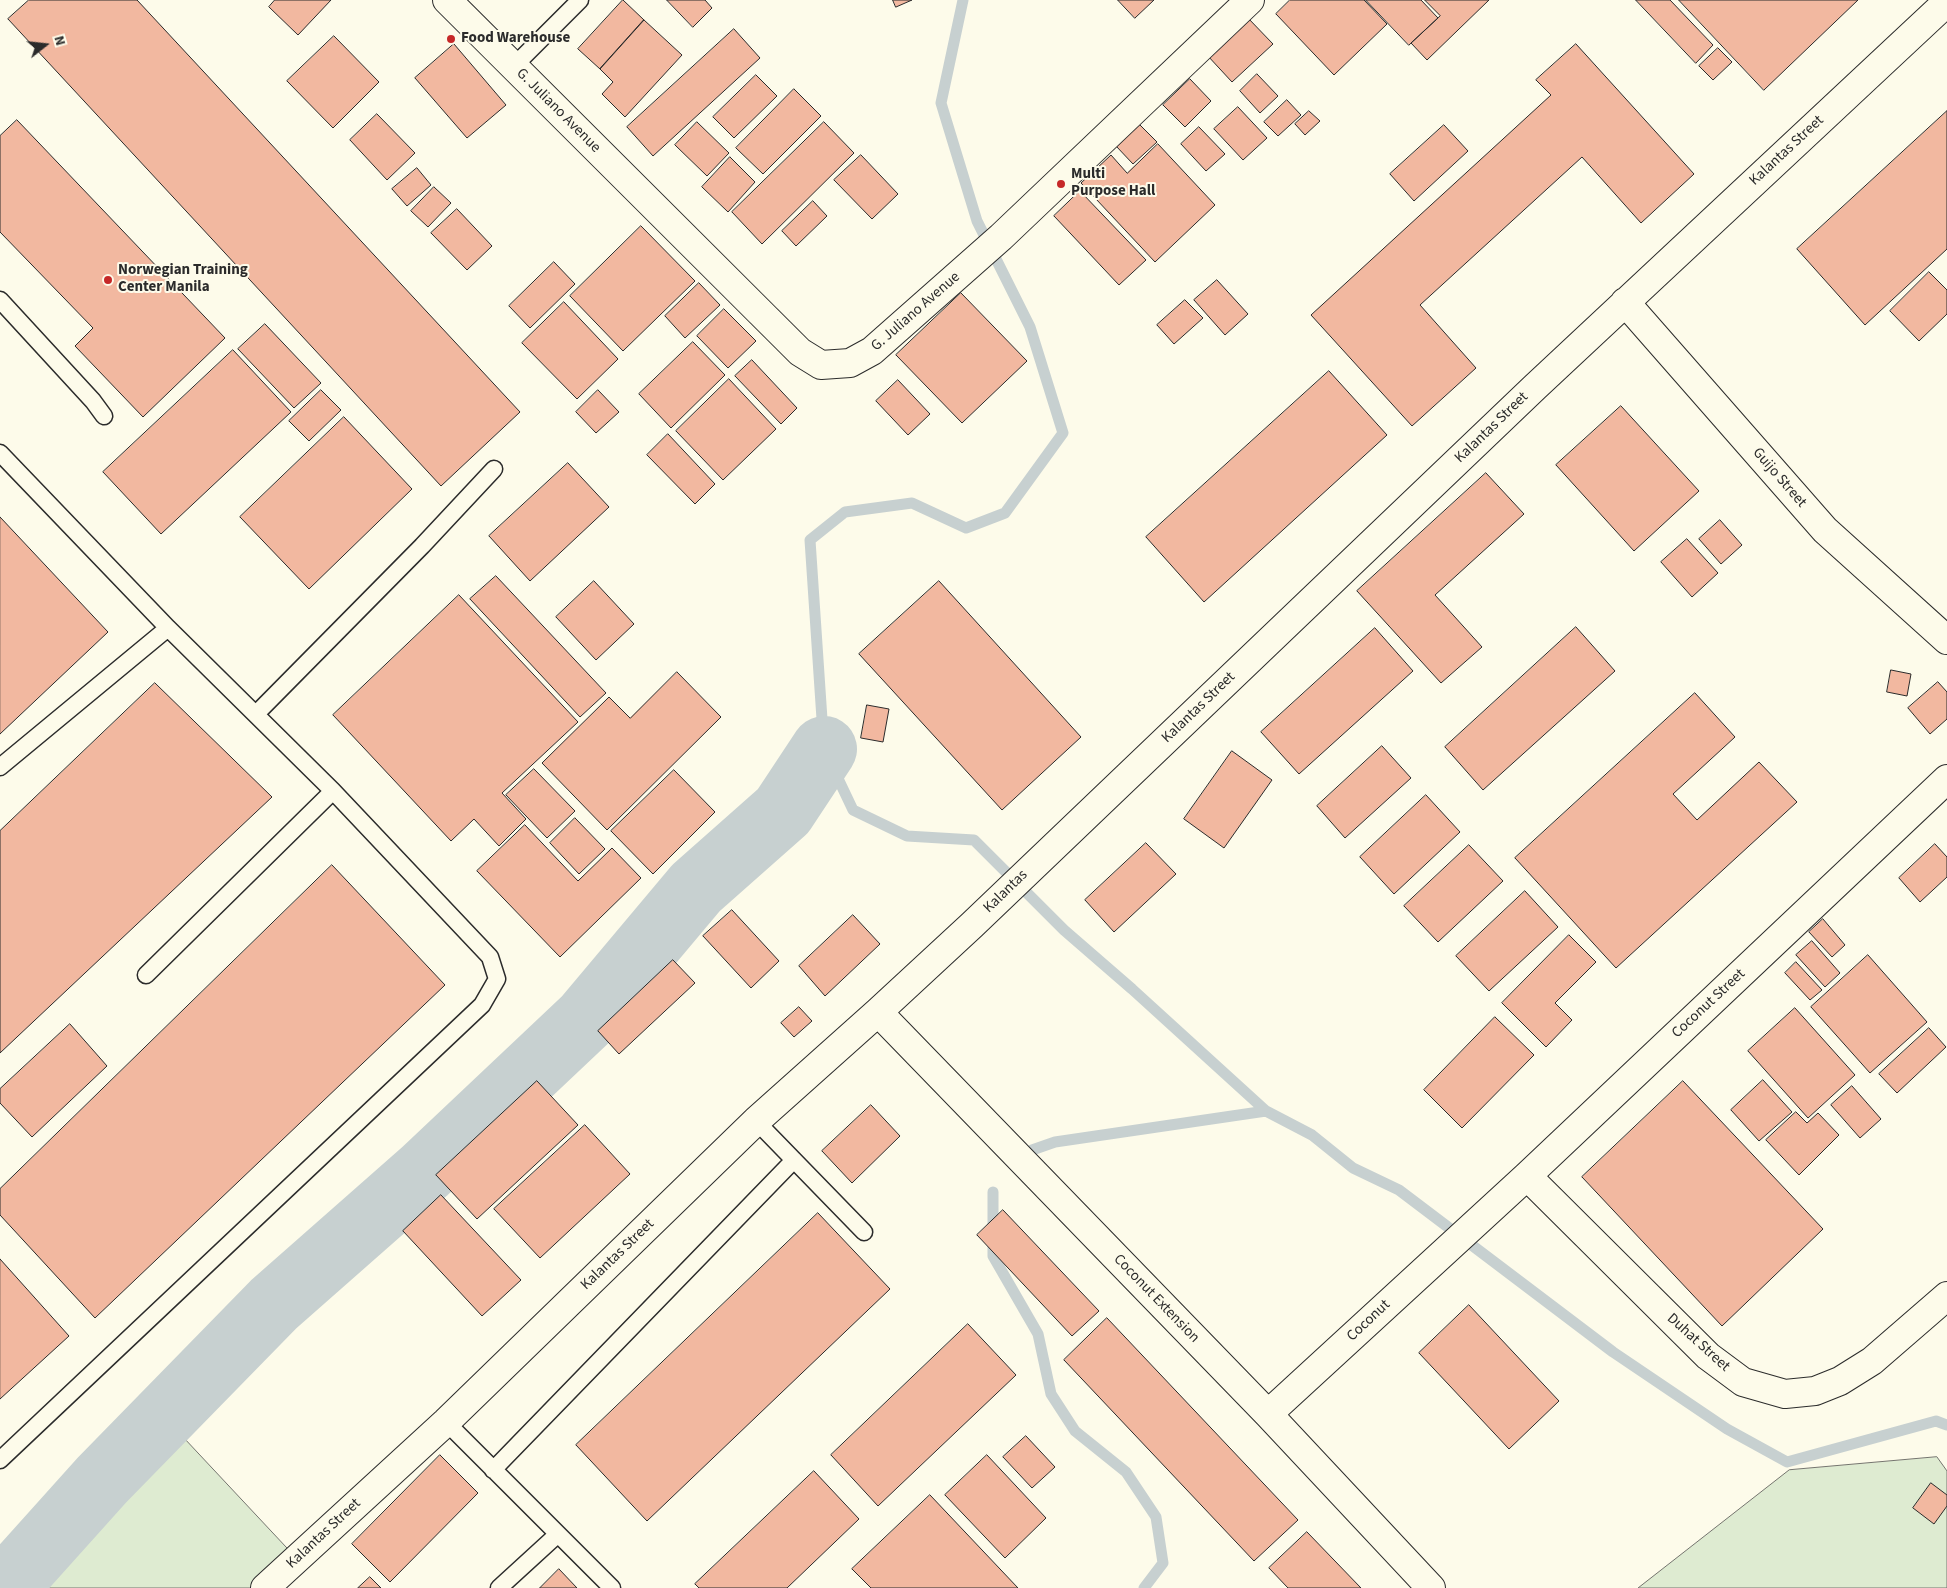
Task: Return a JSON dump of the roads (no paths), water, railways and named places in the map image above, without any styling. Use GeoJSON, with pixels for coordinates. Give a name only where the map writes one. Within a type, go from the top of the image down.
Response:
{"type":"FeatureCollection","features":[{"type":"Feature","properties":{"kind":"street","name":"G. Juliano Avenue"},"geometry":{"type":"LineString","coordinates":[[447,0],[800,352],[821,365],[850,363],[872,351],[1001,237],[1247,1]]}},
{"type":"Feature","properties":{"kind":"street","name":"Kalantas Street"},"geometry":{"type":"LineString","coordinates":[[1041,859],[1625,302],[1947,2]]}},
{"type":"Feature","properties":{"kind":"street","name":"Guijo Street"},"geometry":{"type":"LineString","coordinates":[[1625,302],[1825,530],[1947,640]]}},
{"type":"Feature","properties":{"kind":"street","name":"Coconut Street"},"geometry":{"type":"LineString","coordinates":[[1470,1227],[1527,1176],[1947,779]]}},
{"type":"Feature","properties":{"kind":"street","name":"Kalantas"},"geometry":{"type":"LineString","coordinates":[[972,925],[1041,859]]}},
{"type":"Feature","properties":{"kind":"street","name":"Kalantas Street"},"geometry":{"type":"LineString","coordinates":[[265,1588],[446,1422],[756,1121],[972,925]]}},
{"type":"Feature","properties":{"kind":"street","name":"Coconut Extension"},"geometry":{"type":"LineString","coordinates":[[878,1012],[1268,1414],[1432,1588]]}},
{"type":"Feature","properties":{"kind":"street","name":"Duhat Street"},"geometry":{"type":"LineString","coordinates":[[1527,1176],[1708,1356],[1743,1382],[1785,1394],[1815,1391],[1840,1381],[1872,1361],[1943,1307]]}},
{"type":"Feature","properties":{"kind":"street","name":"Coconut"},"geometry":{"type":"LineString","coordinates":[[1268,1414],[1470,1227]]}},
{"type":"Feature","properties":{"kind":"lane"},"geometry":{"type":"LineString","coordinates":[[514,67],[580,0]]}},
{"type":"Feature","properties":{"kind":"lane"},"geometry":{"type":"LineString","coordinates":[[0,300],[93,401],[104,416]]}},
{"type":"Feature","properties":{"kind":"lane"},"geometry":{"type":"LineString","coordinates":[[0,453],[168,628],[333,791],[490,957],[497,979],[482,1005],[0,1460]]}},
{"type":"Feature","properties":{"kind":"lane"},"geometry":{"type":"LineString","coordinates":[[256,714],[422,546],[494,469]]}},
{"type":"Feature","properties":{"kind":"lane"},"geometry":{"type":"LineString","coordinates":[[0,767],[168,628]]}},
{"type":"Feature","properties":{"kind":"lane"},"geometry":{"type":"LineString","coordinates":[[146,975],[333,791]]}},
{"type":"Feature","properties":{"kind":"lane"},"geometry":{"type":"LineString","coordinates":[[756,1121],[864,1232]]}},
{"type":"Feature","properties":{"kind":"lane"},"geometry":{"type":"LineString","coordinates":[[493,1470],[794,1160]]}},
{"type":"Feature","properties":{"kind":"lane"},"geometry":{"type":"LineString","coordinates":[[446,1422],[612,1588]]}},
{"type":"Feature","properties":{"kind":"lane"},"geometry":{"type":"LineString","coordinates":[[499,1588],[558,1534]]}},
{"type":"Feature","properties":{"kind":"waterway"},"geometry":{"type":"LineString","coordinates":[[963,0],[941,103],[977,221],[1030,327],[1063,433],[1005,513],[966,528],[912,503],[845,512],[810,540],[824,749],[853,810],[907,836],[974,840],[1064,930],[1266,1111],[1312,1135],[1353,1168],[1399,1190],[1613,1352],[1727,1429],[1787,1462],[1936,1421],[1947,1425]]}},
{"type":"Feature","properties":{"kind":"waterway"},"geometry":{"type":"LineString","coordinates":[[5,1588],[102,1480],[274,1304],[425,1171],[586,1019],[696,888],[783,811],[824,749]]}},
{"type":"Feature","properties":{"kind":"waterway"},"geometry":{"type":"LineString","coordinates":[[1032,1150],[1055,1142],[1266,1111]]}},
{"type":"Feature","properties":{"kind":"waterway"},"geometry":{"type":"LineString","coordinates":[[993,1192],[993,1256],[1038,1334],[1051,1394],[1075,1431],[1126,1472],[1156,1517],[1163,1563],[1144,1588]]}},
{"type":"Feature","properties":{"kind":"place","name":"Food Warehouse"},"geometry":{"type":"Point","coordinates":[451,39]}},
{"type":"Feature","properties":{"kind":"place","name":"Multi Purpose Hall"},"geometry":{"type":"Point","coordinates":[1061,184]}},
{"type":"Feature","properties":{"kind":"place","name":"Norwegian Training Center Manila"},"geometry":{"type":"Point","coordinates":[108,280]}}]}
